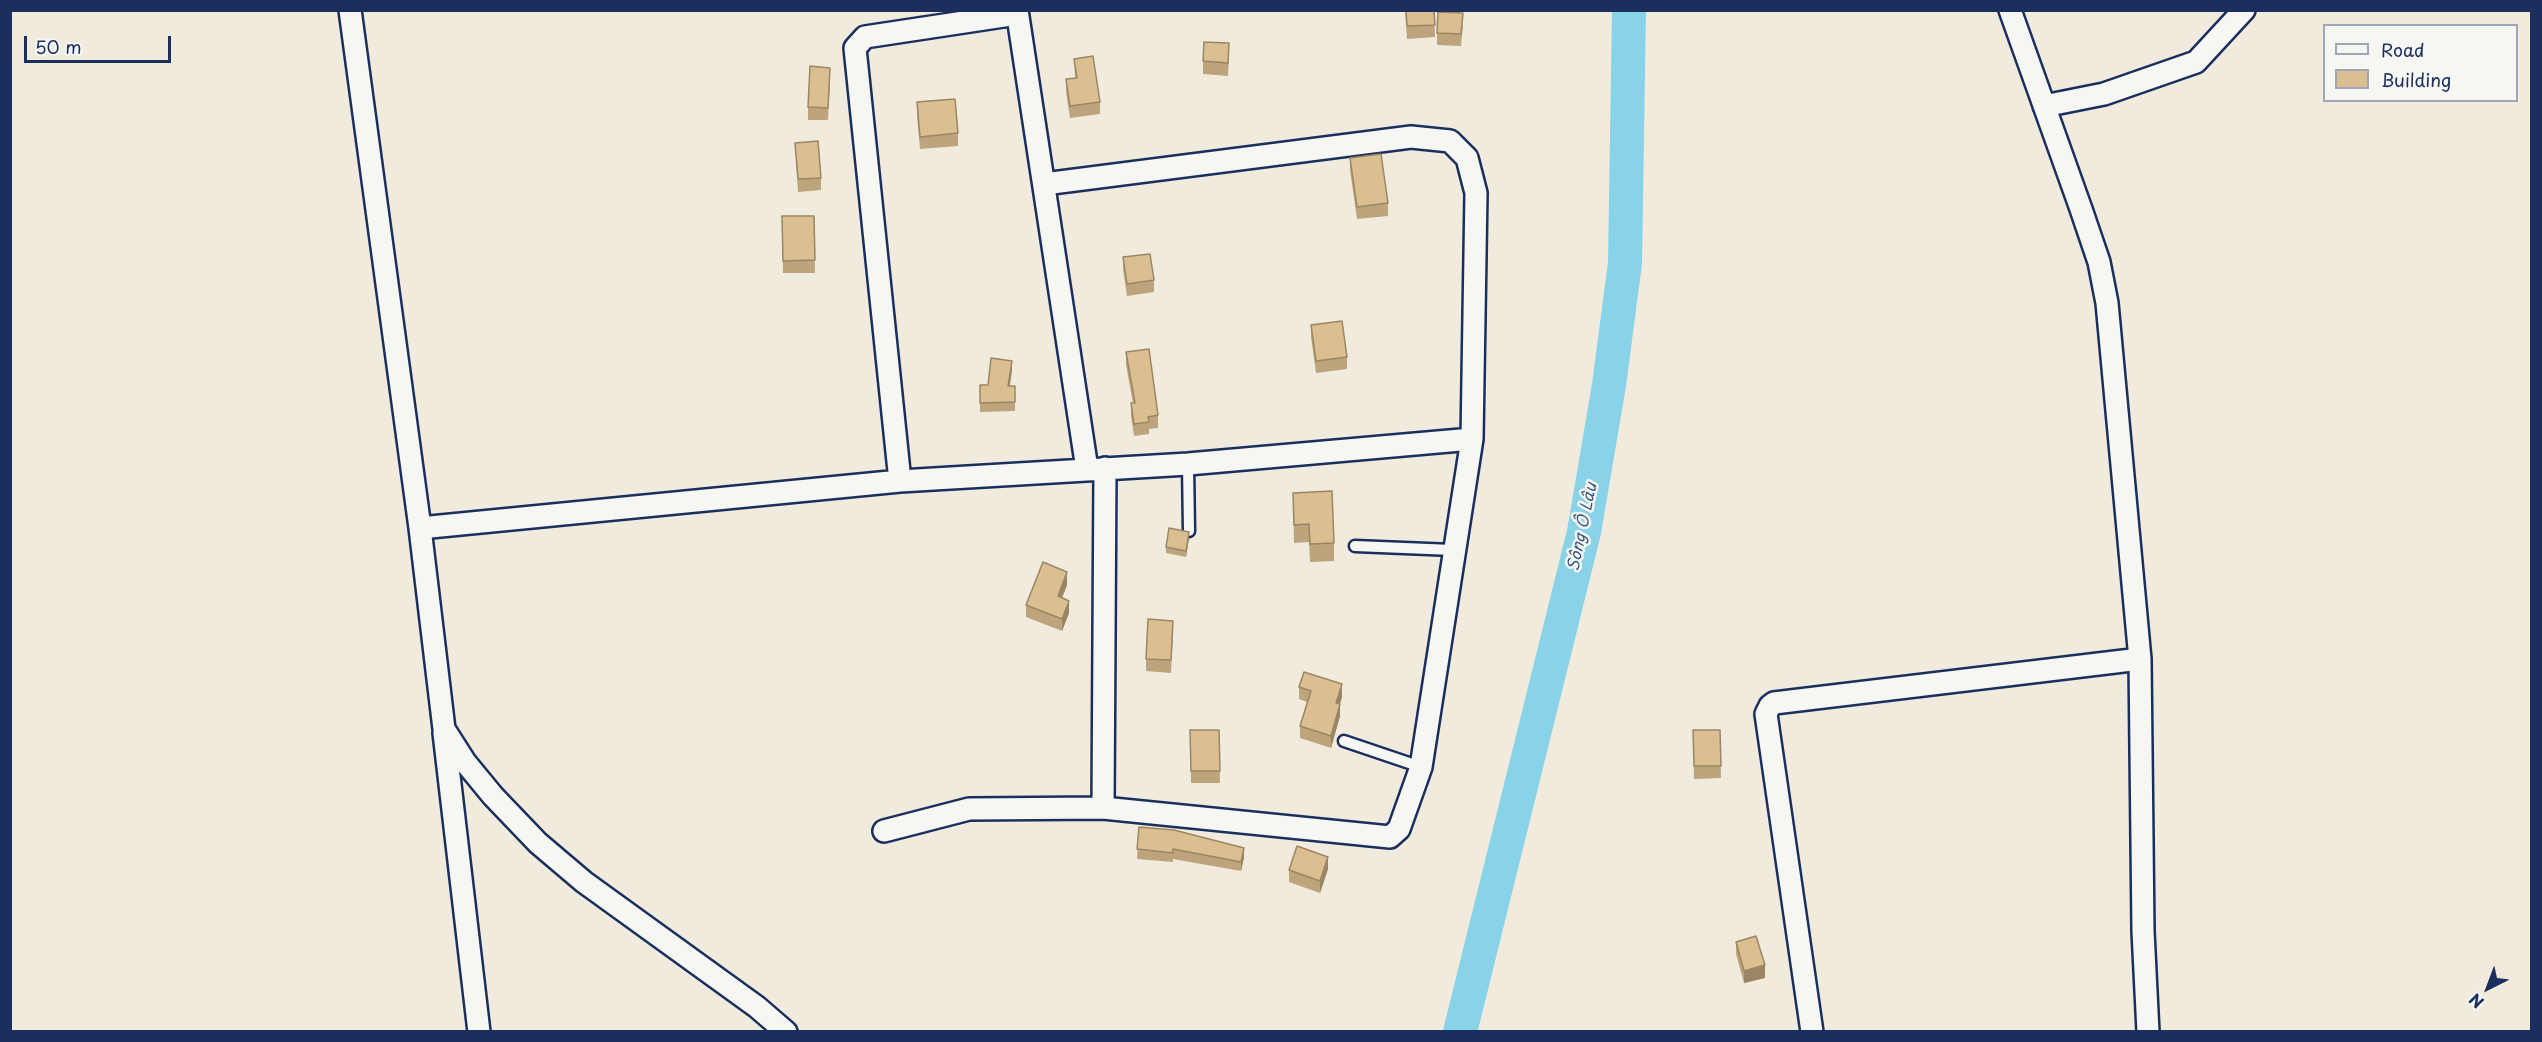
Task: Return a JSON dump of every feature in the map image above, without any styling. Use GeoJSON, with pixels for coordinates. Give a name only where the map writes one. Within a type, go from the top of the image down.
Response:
{"type":"FeatureCollection","features":[{"type":"Feature","properties":{"kind":"street"},"geometry":{"type":"LineString","coordinates":[[350,10],[420,528],[479,1032]]}},
{"type":"Feature","properties":{"kind":"street"},"geometry":{"type":"LineString","coordinates":[[2010,10],[2099,262],[2107,303],[2140,659],[2143,931],[2148,1032]]}},
{"type":"Feature","properties":{"kind":"street"},"geometry":{"type":"LineString","coordinates":[[2044,106],[2104,94],[2196,62],[2244,10]]}},
{"type":"Feature","properties":{"kind":"street"},"geometry":{"type":"LineString","coordinates":[[900,481],[855,48],[865,37],[1017,12],[1044,184],[1096,468],[1103,808]]}},
{"type":"Feature","properties":{"kind":"street"},"geometry":{"type":"LineString","coordinates":[[884,831],[969,809],[1103,808],[1390,837],[1399,829],[1421,767],[1472,439],[1476,194],[1467,158],[1450,141],[1411,138],[1044,184]]}},
{"type":"Feature","properties":{"kind":"street"},"geometry":{"type":"LineString","coordinates":[[420,528],[900,481],[1188,464],[1472,439]]}},
{"type":"Feature","properties":{"kind":"street"},"geometry":{"type":"LineString","coordinates":[[1812,1032],[1766,714],[1770,706],[1774,703],[2140,659]]}},
{"type":"Feature","properties":{"kind":"street"},"geometry":{"type":"LineString","coordinates":[[444,729],[494,796],[538,843],[584,882],[757,1007],[786,1032]]}},
{"type":"Feature","properties":{"kind":"lane"},"geometry":{"type":"LineString","coordinates":[[1188,464],[1189,531]]}},
{"type":"Feature","properties":{"kind":"lane"},"geometry":{"type":"LineString","coordinates":[[1355,546],[1453,550]]}},
{"type":"Feature","properties":{"kind":"lane"},"geometry":{"type":"LineString","coordinates":[[1344,741],[1421,767]]}},
{"type":"Feature","properties":{"kind":"building"},"geometry":{"type":"Polygon","coordinates":[[[1406,10],[1434,10],[1435,25],[1407,26],[1406,10]]]}},
{"type":"Feature","properties":{"kind":"building"},"geometry":{"type":"Polygon","coordinates":[[[1438,12],[1463,13],[1461,34],[1437,33],[1438,12]]]}},
{"type":"Feature","properties":{"kind":"building"},"geometry":{"type":"Polygon","coordinates":[[[1204,42],[1229,43],[1228,63],[1203,61],[1204,42]]]}},
{"type":"Feature","properties":{"kind":"building"},"geometry":{"type":"Polygon","coordinates":[[[1093,56],[1100,102],[1070,106],[1066,79],[1077,78],[1074,59],[1093,56]]]}},
{"type":"Feature","properties":{"kind":"building"},"geometry":{"type":"Polygon","coordinates":[[[810,66],[830,68],[828,108],[808,107],[810,66]]]}},
{"type":"Feature","properties":{"kind":"building"},"geometry":{"type":"Polygon","coordinates":[[[955,99],[958,133],[920,137],[917,102],[955,99]]]}},
{"type":"Feature","properties":{"kind":"building"},"geometry":{"type":"Polygon","coordinates":[[[818,141],[821,178],[798,179],[795,143],[818,141]]]}},
{"type":"Feature","properties":{"kind":"building"},"geometry":{"type":"Polygon","coordinates":[[[1381,154],[1388,203],[1357,207],[1350,158],[1381,154]]]}},
{"type":"Feature","properties":{"kind":"building"},"geometry":{"type":"Polygon","coordinates":[[[782,216],[814,216],[815,260],[783,261],[782,216]]]}},
{"type":"Feature","properties":{"kind":"building"},"geometry":{"type":"Polygon","coordinates":[[[1150,254],[1154,280],[1127,284],[1123,257],[1150,254]]]}},
{"type":"Feature","properties":{"kind":"building"},"geometry":{"type":"Polygon","coordinates":[[[1342,321],[1347,357],[1316,361],[1311,325],[1342,321]]]}},
{"type":"Feature","properties":{"kind":"building"},"geometry":{"type":"Polygon","coordinates":[[[1149,349],[1158,415],[1148,417],[1149,422],[1134,424],[1131,403],[1135,403],[1126,352],[1149,349]]]}},
{"type":"Feature","properties":{"kind":"building"},"geometry":{"type":"Polygon","coordinates":[[[991,358],[1012,361],[1008,386],[1015,386],[1015,402],[980,403],[980,385],[988,385],[991,358]]]}},
{"type":"Feature","properties":{"kind":"building"},"geometry":{"type":"Polygon","coordinates":[[[1332,491],[1334,543],[1310,544],[1309,524],[1294,525],[1293,493],[1332,491]]]}},
{"type":"Feature","properties":{"kind":"building"},"geometry":{"type":"Polygon","coordinates":[[[1169,528],[1189,532],[1186,551],[1166,547],[1169,528]]]}},
{"type":"Feature","properties":{"kind":"building"},"geometry":{"type":"Polygon","coordinates":[[[1043,562],[1067,572],[1058,596],[1069,601],[1062,619],[1026,605],[1043,562]]]}},
{"type":"Feature","properties":{"kind":"building"},"geometry":{"type":"Polygon","coordinates":[[[1148,619],[1173,621],[1171,660],[1146,659],[1148,619]]]}},
{"type":"Feature","properties":{"kind":"building"},"geometry":{"type":"Polygon","coordinates":[[[1304,672],[1342,684],[1336,703],[1340,704],[1331,736],[1300,726],[1311,691],[1299,687],[1304,672]]]}},
{"type":"Feature","properties":{"kind":"building"},"geometry":{"type":"Polygon","coordinates":[[[1190,730],[1219,730],[1220,771],[1191,771],[1190,730]]]}},
{"type":"Feature","properties":{"kind":"building"},"geometry":{"type":"Polygon","coordinates":[[[1693,730],[1720,730],[1721,766],[1694,766],[1693,730]]]}},
{"type":"Feature","properties":{"kind":"building"},"geometry":{"type":"Polygon","coordinates":[[[1139,827],[1174,830],[1244,848],[1241,862],[1173,849],[1173,853],[1137,849],[1139,827]]]}},
{"type":"Feature","properties":{"kind":"building"},"geometry":{"type":"Polygon","coordinates":[[[1297,846],[1328,857],[1320,881],[1289,870],[1297,846]]]}},
{"type":"Feature","properties":{"kind":"building"},"geometry":{"type":"Polygon","coordinates":[[[1756,936],[1765,965],[1744,971],[1736,942],[1756,936]]]}},
{"type":"Feature","properties":{"kind":"waterway","name":"Sông Ô Lâu"},"geometry":{"type":"LineString","coordinates":[[1460,1032],[1584,532],[1609,385],[1625,263],[1629,10]]}}]}
